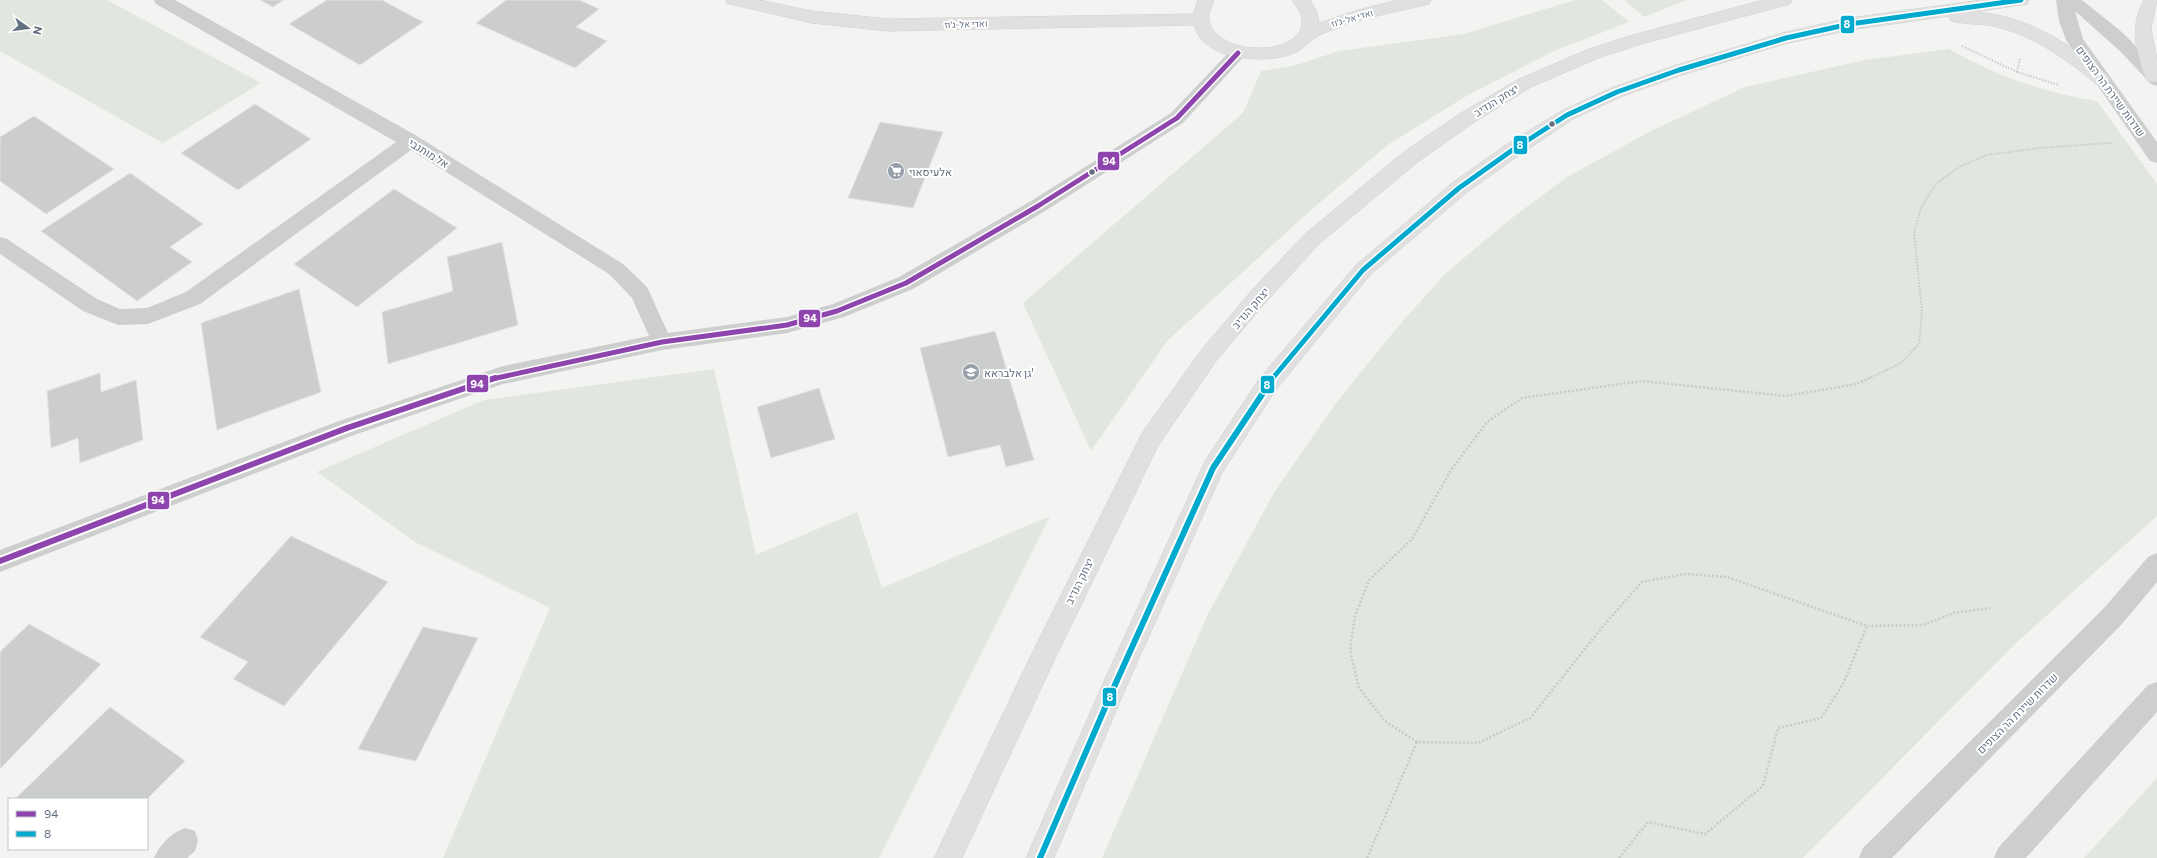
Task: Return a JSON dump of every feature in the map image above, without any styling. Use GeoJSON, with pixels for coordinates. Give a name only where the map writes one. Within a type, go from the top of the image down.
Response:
{"type":"FeatureCollection","features":[{"type":"Feature","properties":{"kind":"main road","name":"ואדי אל-ג'וז"},"geometry":{"type":"LineString","coordinates":[[734,0],[812,17],[888,25],[1200,19],[1203,29],[1211,39],[1223,47],[1238,52],[1255,55],[1286,51],[1298,44],[1307,36],[1330,23],[1349,17],[1423,0]]}},
{"type":"Feature","properties":{"kind":"main road"},"geometry":{"type":"LineString","coordinates":[[1200,19],[1201,8],[1206,0]]}},
{"type":"Feature","properties":{"kind":"main road"},"geometry":{"type":"LineString","coordinates":[[1300,0],[1310,13],[1311,26],[1307,36]]}},
{"type":"Feature","properties":{"kind":"main road","name":"יצחק הנדיב"},"geometry":{"type":"LineString","coordinates":[[948,858],[1043,657],[1150,440],[1209,355],[1260,295],[1312,239],[1412,156],[1467,118],[1525,83],[1595,53],[1639,39],[1784,0]]}},
{"type":"Feature","properties":{"kind":"main road"},"geometry":{"type":"LineString","coordinates":[[1040,858],[1114,687],[1213,468],[1267,385],[1315,326],[1363,270],[1417,222],[1459,188],[1511,150],[1567,116],[1617,92],[1679,70],[1786,38],[1850,24],[2021,0]]}},
{"type":"Feature","properties":{"kind":"main road"},"geometry":{"type":"LineString","coordinates":[[2152,0],[2146,10],[2142,25],[2142,37],[2156,78]]}},
{"type":"Feature","properties":{"kind":"main road"},"geometry":{"type":"LineString","coordinates":[[1850,24],[1959,16],[1982,19],[2023,29],[2049,40],[2078,59],[2101,78]]}},
{"type":"Feature","properties":{"kind":"street","name":"אל מותנבי"},"geometry":{"type":"LineString","coordinates":[[162,0],[410,141],[616,269],[640,293],[662,342]]}},
{"type":"Feature","properties":{"kind":"street","name":"שדרות שיירת הר הצופים"},"geometry":{"type":"LineString","coordinates":[[2064,0],[2068,21],[2075,40],[2157,156]]}},
{"type":"Feature","properties":{"kind":"street"},"geometry":{"type":"LineString","coordinates":[[2071,0],[2112,33],[2156,78]]}},
{"type":"Feature","properties":{"kind":"street"},"geometry":{"type":"LineString","coordinates":[[0,561],[296,447],[503,375],[662,342],[787,325],[837,311],[906,283],[1038,206],[1177,118],[1238,52]]}},
{"type":"Feature","properties":{"kind":"street"},"geometry":{"type":"LineString","coordinates":[[0,244],[90,306],[118,317],[148,316],[193,298],[410,141]]}},
{"type":"Feature","properties":{"kind":"street","name":"שדרות שיירת הר הצופים"},"geometry":{"type":"LineString","coordinates":[[1873,858],[2113,616],[2157,564]]}},
{"type":"Feature","properties":{"kind":"street"},"geometry":{"type":"LineString","coordinates":[[2008,858],[2157,694]]}},
{"type":"Feature","properties":{"kind":"path"},"geometry":{"type":"LineString","coordinates":[[1960,45],[2017,72],[2062,85]]}},
{"type":"Feature","properties":{"kind":"path"},"geometry":{"type":"LineString","coordinates":[[2017,72],[2020,58]]}},
{"type":"Feature","properties":{"kind":"path"},"geometry":{"type":"LineString","coordinates":[[1990,608],[1954,613],[1923,624],[1867,626],[1726,577],[1686,574],[1642,582],[1604,625],[1530,718],[1478,743],[1417,742],[1385,721],[1359,688],[1350,650],[1355,616],[1369,580],[1412,539],[1451,470],[1487,422],[1522,398],[1642,381],[1786,396],[1857,384],[1901,363],[1919,344],[1922,311],[1914,233],[1921,208],[1936,184],[1959,167],[1986,155],[2040,148],[2146,140]]}},
{"type":"Feature","properties":{"kind":"path"},"geometry":{"type":"LineString","coordinates":[[1619,858],[1648,822],[1705,834],[1762,786],[1778,728],[1820,718],[1842,684],[1867,626]]}},
{"type":"Feature","properties":{"kind":"path"},"geometry":{"type":"LineString","coordinates":[[1367,858],[1417,742]]}},
{"type":"Feature","properties":{"kind":"shaded area"},"geometry":{"type":"Polygon","coordinates":[[[0,0],[107,0],[261,83],[163,143],[0,51],[0,0]]]}},
{"type":"Feature","properties":{"kind":"shaded area"},"geometry":{"type":"Polygon","coordinates":[[[1575,0],[1602,0],[1629,22],[1554,51],[1468,95],[1389,144],[1312,209],[1167,341],[1091,451],[1023,303],[1243,113],[1261,71],[1293,66],[1339,51],[1464,34],[1575,0]]]}},
{"type":"Feature","properties":{"kind":"shaded area"},"geometry":{"type":"Polygon","coordinates":[[[1624,0],[1687,0],[1644,17],[1624,0]]]}},
{"type":"Feature","properties":{"kind":"shaded area"},"geometry":{"type":"Polygon","coordinates":[[[1949,49],[1984,67],[2020,82],[2077,98],[2097,101],[2157,184],[2157,516],[2015,644],[1803,858],[1102,858],[1207,616],[1275,491],[1336,403],[1395,330],[1444,275],[1508,221],[1567,177],[1651,131],[1745,87],[1865,60],[1949,49]]]}},
{"type":"Feature","properties":{"kind":"shaded area"},"geometry":{"type":"Polygon","coordinates":[[[714,369],[756,555],[857,512],[882,588],[1050,516],[879,858],[443,858],[550,608],[415,542],[317,472],[484,400],[714,369]]]}},
{"type":"Feature","properties":{"kind":"shaded area"},"geometry":{"type":"Polygon","coordinates":[[[2157,778],[2157,858],[2084,858],[2157,778]]]}},
{"type":"Feature","properties":{"kind":"building"},"geometry":{"type":"Polygon","coordinates":[[[260,0],[284,0],[273,7],[260,0]]]}},
{"type":"Feature","properties":{"kind":"building"},"geometry":{"type":"Polygon","coordinates":[[[327,0],[382,0],[423,22],[360,65],[289,24],[327,0]]]}},
{"type":"Feature","properties":{"kind":"building"},"geometry":{"type":"Polygon","coordinates":[[[506,0],[579,0],[599,9],[576,27],[607,41],[575,68],[476,23],[506,0]]]}},
{"type":"Feature","properties":{"kind":"building"},"geometry":{"type":"Polygon","coordinates":[[[255,104],[311,139],[238,190],[181,153],[255,104]]]}},
{"type":"Feature","properties":{"kind":"building"},"geometry":{"type":"Polygon","coordinates":[[[34,116],[114,169],[46,214],[0,181],[0,137],[34,116]]]}},
{"type":"Feature","properties":{"kind":"building"},"geometry":{"type":"Polygon","coordinates":[[[880,122],[943,132],[913,208],[848,198],[880,122]]]}},
{"type":"Feature","properties":{"kind":"building"},"geometry":{"type":"Polygon","coordinates":[[[130,173],[203,224],[170,247],[192,262],[137,301],[41,231],[130,173]]]}},
{"type":"Feature","properties":{"kind":"building"},"geometry":{"type":"Polygon","coordinates":[[[394,189],[457,228],[357,307],[294,264],[394,189]]]}},
{"type":"Feature","properties":{"kind":"building"},"geometry":{"type":"Polygon","coordinates":[[[502,242],[518,325],[388,364],[382,312],[453,291],[447,257],[502,242]]]}},
{"type":"Feature","properties":{"kind":"building"},"geometry":{"type":"Polygon","coordinates":[[[299,289],[321,392],[217,430],[201,323],[299,289]]]}},
{"type":"Feature","properties":{"kind":"building"},"geometry":{"type":"Polygon","coordinates":[[[995,331],[1034,460],[1006,467],[1000,445],[948,457],[920,348],[995,331]]]}},
{"type":"Feature","properties":{"kind":"building"},"geometry":{"type":"Polygon","coordinates":[[[100,373],[101,392],[136,380],[143,440],[80,463],[78,438],[51,448],[47,391],[100,373]]]}},
{"type":"Feature","properties":{"kind":"building"},"geometry":{"type":"Polygon","coordinates":[[[819,388],[835,439],[771,458],[757,407],[819,388]]]}},
{"type":"Feature","properties":{"kind":"building"},"geometry":{"type":"Polygon","coordinates":[[[291,536],[388,582],[284,706],[233,679],[248,662],[200,637],[291,536]]]}},
{"type":"Feature","properties":{"kind":"building"},"geometry":{"type":"Polygon","coordinates":[[[29,624],[101,664],[0,769],[0,652],[29,624]]]}},
{"type":"Feature","properties":{"kind":"building"},"geometry":{"type":"Polygon","coordinates":[[[423,627],[478,638],[416,761],[358,749],[423,627]]]}},
{"type":"Feature","properties":{"kind":"building"},"geometry":{"type":"Polygon","coordinates":[[[110,707],[185,761],[148,798],[16,798],[110,707]]]}},
{"type":"Feature","properties":{"kind":"transit line","name":"8"},"geometry":{"type":"LineString","coordinates":[[1040,858],[1114,687],[1213,468],[1267,385],[1315,326],[1363,270],[1417,222],[1459,188],[1511,151],[1567,115],[1617,92],[1679,70],[1786,38],[1850,24],[2021,0]]}},
{"type":"Feature","properties":{"kind":"transit line","name":"94"},"geometry":{"type":"LineString","coordinates":[[0,561],[347,428],[503,375],[662,342],[787,325],[837,311],[906,283],[1038,206],[1177,118],[1209,82],[1238,53]]}},
{"type":"Feature","properties":{"kind":"place","name":"אלעיסאוי"},"geometry":{"type":"Point","coordinates":[896,171]}},
{"type":"Feature","properties":{"kind":"place","name":"גן אלבראא'"},"geometry":{"type":"Point","coordinates":[971,372]}}]}
